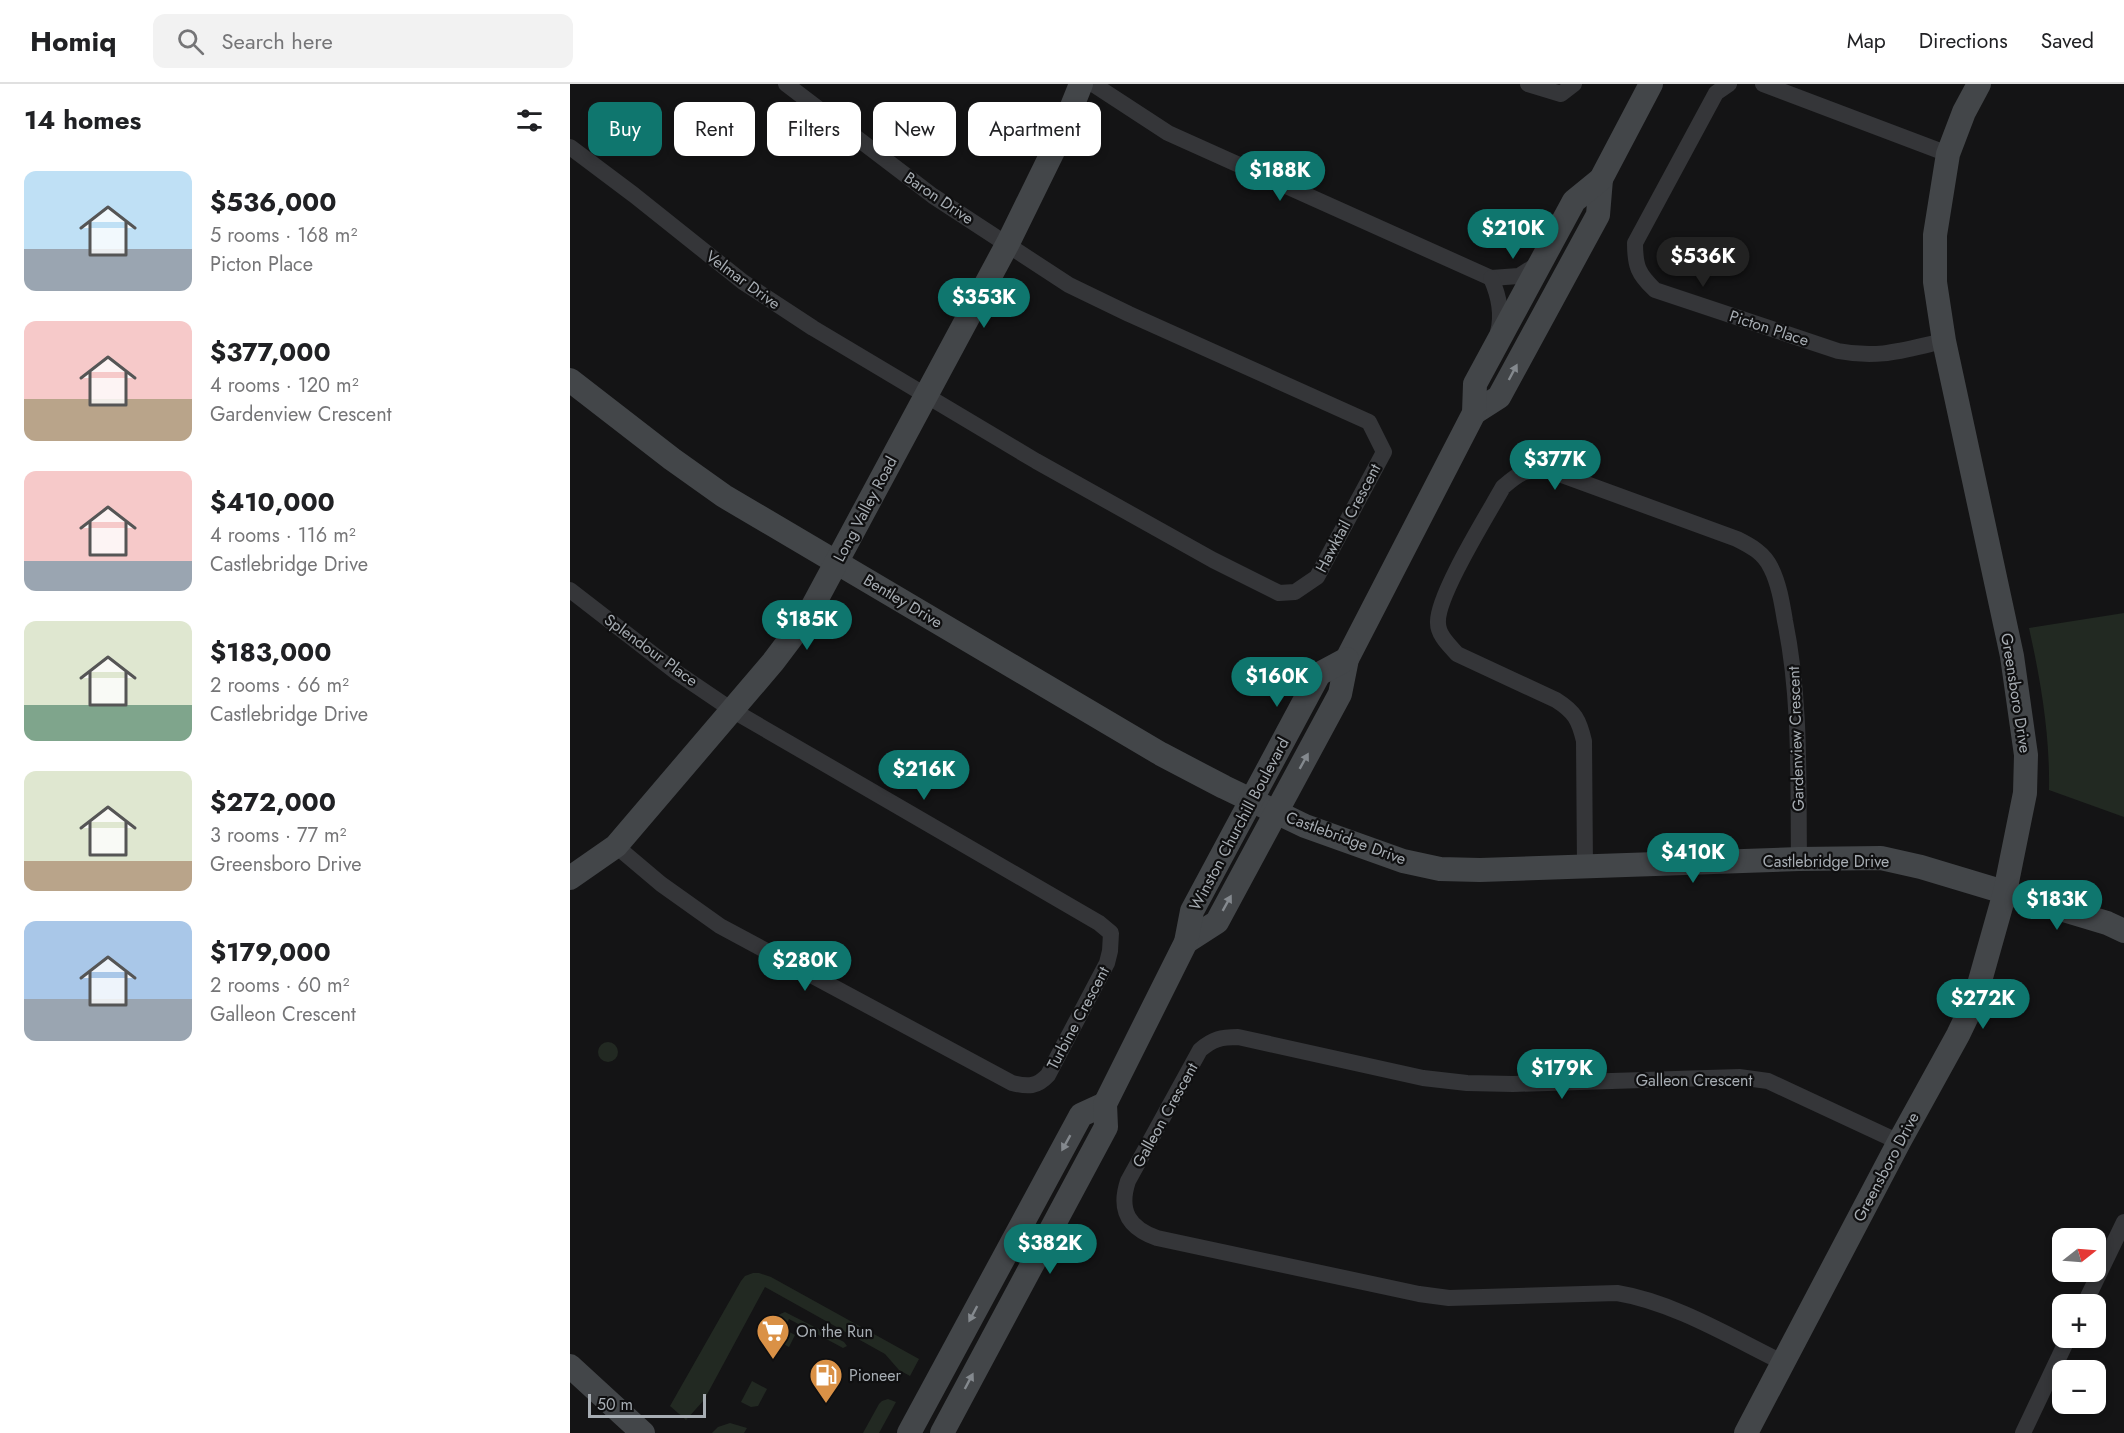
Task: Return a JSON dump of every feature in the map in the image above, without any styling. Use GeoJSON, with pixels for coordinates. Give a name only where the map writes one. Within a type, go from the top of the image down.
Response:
{"type":"FeatureCollection","features":[{"type":"Feature","properties":{"kind":"street","name":"Baron Drive"},"geometry":{"type":"LineString","coordinates":[[786,84],[933,196],[1008,243]]}},
{"type":"Feature","properties":{"kind":"street","name":"Long Valley Road"},"geometry":{"type":"LineString","coordinates":[[570,878],[616,846],[732,710],[807,617],[1008,243],[1055,149],[1081,84]]}},
{"type":"Feature","properties":{"kind":"street"},"geometry":{"type":"LineString","coordinates":[[1093,84],[1168,133],[1491,278],[1519,276],[1541,262]]}},
{"type":"Feature","properties":{"kind":"street"},"geometry":{"type":"LineString","coordinates":[[1528,84],[1562,93],[1574,84]]}},
{"type":"Feature","properties":{"kind":"street","name":"Winston Churchill Boulevard"},"geometry":{"type":"LineString","coordinates":[[1186,942],[1217,922],[1340,694],[1347,659],[1474,413],[1475,384],[1574,201],[1600,179],[1651,84]]}},
{"type":"Feature","properties":{"kind":"street","name":"Picton Place"},"geometry":{"type":"LineString","coordinates":[[1728,84],[1716,93],[1635,243],[1635,262],[1642,278],[1655,290],[1838,351],[1862,355],[1885,354],[1944,341]]}},
{"type":"Feature","properties":{"kind":"street"},"geometry":{"type":"LineString","coordinates":[[1763,84],[1948,154]]}},
{"type":"Feature","properties":{"kind":"street","name":"Greensboro Drive"},"geometry":{"type":"LineString","coordinates":[[1746,1433],[1970,1010],[2005,892],[2025,793],[2024,733],[2012,656],[1944,341],[1935,282],[1935,235],[1948,154],[1964,112],[1979,84]]}},
{"type":"Feature","properties":{"kind":"street","name":"Velmar Drive"},"geometry":{"type":"LineString","coordinates":[[570,147],[743,282],[813,328],[927,397]]}},
{"type":"Feature","properties":{"kind":"street","name":"Winston Churchill Boulevard"},"geometry":{"type":"LineString","coordinates":[[1474,413],[1499,397],[1598,215],[1600,179]]}},
{"type":"Feature","properties":{"kind":"street","name":"Hawktail Crescent"},"geometry":{"type":"LineString","coordinates":[[927,397],[1213,560],[1279,593],[1295,592],[1317,577],[1368,484],[1384,452],[1370,422],[1084,293],[1008,243]]}},
{"type":"Feature","properties":{"kind":"street"},"geometry":{"type":"LineString","coordinates":[[1491,278],[1498,297],[1501,322],[1492,354]]}},
{"type":"Feature","properties":{"kind":"street","name":"Bentley Drive"},"geometry":{"type":"LineString","coordinates":[[570,380],[724,496],[1161,754],[1276,812]]}},
{"type":"Feature","properties":{"kind":"street","name":"Gardenview Crescent"},"geometry":{"type":"LineString","coordinates":[[1585,867],[1584,741],[1580,724],[1571,709],[1457,654],[1445,641],[1437,624],[1441,602],[1503,488],[1518,474],[1534,469],[1551,471],[1737,538],[1756,548],[1771,567],[1780,592],[1792,655],[1797,707],[1799,859]]}},
{"type":"Feature","properties":{"kind":"street","name":"Splendour Place"},"geometry":{"type":"LineString","coordinates":[[570,590],[676,672],[732,710]]}},
{"type":"Feature","properties":{"kind":"street","name":"Winston Churchill Boulevard"},"geometry":{"type":"LineString","coordinates":[[942,1433],[1106,1127],[1106,1104],[1186,942],[1192,911],[1319,674],[1347,659]]}},
{"type":"Feature","properties":{"kind":"street","name":"Turbine Crescent"},"geometry":{"type":"LineString","coordinates":[[616,846],[661,884],[720,926],[1012,1083],[1022,1086],[1036,1085],[1048,1075],[1107,963],[1112,939],[1107,929],[732,710]]}},
{"type":"Feature","properties":{"kind":"street","name":"Castlebridge Drive"},"geometry":{"type":"LineString","coordinates":[[1276,812],[1305,826],[1403,861],[1440,869],[1480,870],[1881,858],[1921,867],[2005,892],[2124,931]]}},
{"type":"Feature","properties":{"kind":"street","name":"Galleon Crescent"},"geometry":{"type":"LineString","coordinates":[[1782,1362],[1659,1303],[1637,1296],[1617,1293],[1449,1298],[1419,1294],[1157,1238],[1135,1227],[1128,1216],[1125,1192],[1128,1182],[1200,1050],[1211,1040],[1224,1037],[1238,1037],[1423,1078],[1467,1083],[1739,1077],[1768,1081],[1899,1142]]}},
{"type":"Feature","properties":{"kind":"street"},"geometry":{"type":"LineString","coordinates":[[909,1433],[1081,1115],[1106,1104]]}},
{"type":"Feature","properties":{"kind":"street"},"geometry":{"type":"LineString","coordinates":[[2089,1294],[2124,1222]]}},
{"type":"Feature","properties":{"kind":"street"},"geometry":{"type":"LineString","coordinates":[[2023,1433],[2063,1348]]}},
{"type":"Feature","properties":{"kind":"street"},"geometry":{"type":"LineString","coordinates":[[570,1366],[643,1433]]}},
{"type":"Feature","properties":{"kind":"shaded area"},"geometry":{"type":"Polygon","coordinates":[[[2124,613],[2124,817],[2049,790],[2044,709],[2029,628],[2124,613]]]}},
{"type":"Feature","properties":{"kind":"shaded area"},"geometry":{"type":"Polygon","coordinates":[[[604,1042],[612,1042],[618,1048],[618,1056],[612,1062],[604,1062],[598,1056],[598,1048],[604,1042]]]}},
{"type":"Feature","properties":{"kind":"shaded area"},"geometry":{"type":"Polygon","coordinates":[[[753,1273],[771,1277],[919,1359],[910,1376],[899,1370],[885,1354],[765,1287],[704,1400],[686,1420],[670,1406],[741,1281],[745,1276],[753,1273]]]}},
{"type":"Feature","properties":{"kind":"shaded area"},"geometry":{"type":"Polygon","coordinates":[[[785,1312],[844,1342],[847,1346],[843,1348],[789,1319],[784,1329],[795,1335],[789,1347],[766,1335],[775,1318],[785,1312]]]}},
{"type":"Feature","properties":{"kind":"shaded area"},"geometry":{"type":"Polygon","coordinates":[[[752,1381],[767,1389],[758,1406],[751,1407],[741,1402],[752,1381]]]}},
{"type":"Feature","properties":{"kind":"shaded area"},"geometry":{"type":"Polygon","coordinates":[[[888,1399],[896,1402],[879,1433],[863,1433],[879,1404],[888,1399]]]}},
{"type":"Feature","properties":{"kind":"shaded area"},"geometry":{"type":"Polygon","coordinates":[[[730,1423],[747,1428],[744,1433],[712,1433],[718,1427],[730,1423]]]}},
{"type":"Feature","properties":{"kind":"place","name":"On the Run"},"geometry":{"type":"Point","coordinates":[773,1360]}},
{"type":"Feature","properties":{"kind":"place","name":"Pioneer"},"geometry":{"type":"Point","coordinates":[826,1404]}}]}
